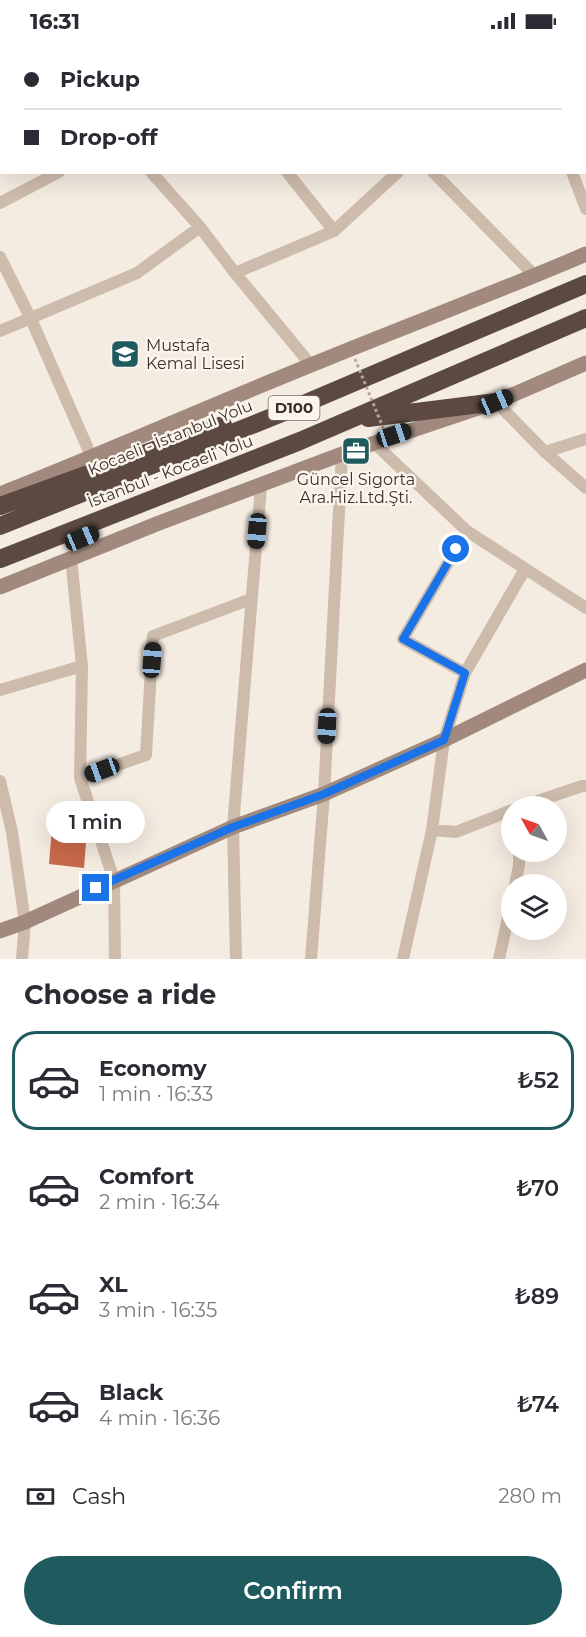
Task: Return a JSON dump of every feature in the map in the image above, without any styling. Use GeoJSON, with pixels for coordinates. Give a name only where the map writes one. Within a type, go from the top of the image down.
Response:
{"type":"FeatureCollection","features":[{"type":"Feature","properties":{"kind":"highway","name":"Kocaeli - İstanbul Yolu"},"geometry":{"type":"LineString","coordinates":[[0,526],[300,405],[586,284]]}},
{"type":"Feature","properties":{"kind":"highway","name":"İstanbul - Kocaeli Yolu"},"geometry":{"type":"LineString","coordinates":[[0,559],[226,470],[586,318]]}},
{"type":"Feature","properties":{"kind":"highway"},"geometry":{"type":"LineString","coordinates":[[345,421],[496,402]]}},
{"type":"Feature","properties":{"kind":"highway"},"geometry":{"type":"LineString","coordinates":[[0,506],[216,426],[300,405]]}},
{"type":"Feature","properties":{"kind":"highway"},"geometry":{"type":"LineString","coordinates":[[0,572],[122,520],[226,470]]}},
{"type":"Feature","properties":{"kind":"main road"},"geometry":{"type":"LineString","coordinates":[[0,494],[586,254]]}},
{"type":"Feature","properties":{"kind":"main road"},"geometry":{"type":"LineString","coordinates":[[0,587],[159,523],[373,442],[496,402],[586,363]]}},
{"type":"Feature","properties":{"kind":"main road"},"geometry":{"type":"LineString","coordinates":[[0,931],[25,922],[233,827],[324,794],[444,740],[586,670]]}},
{"type":"Feature","properties":{"kind":"street"},"geometry":{"type":"LineString","coordinates":[[0,203],[55,174]]}},
{"type":"Feature","properties":{"kind":"street"},"geometry":{"type":"LineString","coordinates":[[153,174],[200,227],[311,365]]}},
{"type":"Feature","properties":{"kind":"street"},"geometry":{"type":"LineString","coordinates":[[289,174],[334,231]]}},
{"type":"Feature","properties":{"kind":"street"},"geometry":{"type":"LineString","coordinates":[[235,273],[334,231],[396,174]]}},
{"type":"Feature","properties":{"kind":"street"},"geometry":{"type":"LineString","coordinates":[[435,174],[535,276]]}},
{"type":"Feature","properties":{"kind":"street"},"geometry":{"type":"LineString","coordinates":[[573,174],[586,209]]}},
{"type":"Feature","properties":{"kind":"street"},"geometry":{"type":"LineString","coordinates":[[0,331],[137,273],[200,227]]}},
{"type":"Feature","properties":{"kind":"street"},"geometry":{"type":"LineString","coordinates":[[0,257],[31,319],[92,458]]}},
{"type":"Feature","properties":{"kind":"street"},"geometry":{"type":"LineString","coordinates":[[496,402],[545,452],[586,488]]}},
{"type":"Feature","properties":{"kind":"street"},"geometry":{"type":"LineString","coordinates":[[545,452],[586,439]]}},
{"type":"Feature","properties":{"kind":"street"},"geometry":{"type":"LineString","coordinates":[[373,442],[467,531],[586,608]]}},
{"type":"Feature","properties":{"kind":"street"},"geometry":{"type":"LineString","coordinates":[[310,959],[324,794],[342,454]]}},
{"type":"Feature","properties":{"kind":"street"},"geometry":{"type":"LineString","coordinates":[[236,959],[233,827],[261,486]]}},
{"type":"Feature","properties":{"kind":"street"},"geometry":{"type":"LineString","coordinates":[[465,673],[403,639],[467,531]]}},
{"type":"Feature","properties":{"kind":"street"},"geometry":{"type":"LineString","coordinates":[[71,558],[82,666],[80,778],[114,880],[116,959]]}},
{"type":"Feature","properties":{"kind":"street"},"geometry":{"type":"LineString","coordinates":[[403,959],[432,830],[444,740],[465,673],[525,569]]}},
{"type":"Feature","properties":{"kind":"street"},"geometry":{"type":"LineString","coordinates":[[80,778],[146,755],[153,636],[251,599]]}},
{"type":"Feature","properties":{"kind":"street"},"geometry":{"type":"LineString","coordinates":[[0,690],[82,666]]}},
{"type":"Feature","properties":{"kind":"street"},"geometry":{"type":"LineString","coordinates":[[0,781],[12,832],[25,922],[22,959]]}},
{"type":"Feature","properties":{"kind":"street"},"geometry":{"type":"LineString","coordinates":[[552,796],[586,786]]}},
{"type":"Feature","properties":{"kind":"street"},"geometry":{"type":"LineString","coordinates":[[432,830],[456,832],[501,814]]}},
{"type":"Feature","properties":{"kind":"street"},"geometry":{"type":"LineString","coordinates":[[499,959],[503,940]]}},
{"type":"Feature","properties":{"kind":"path"},"geometry":{"type":"LineString","coordinates":[[355,359],[391,447]]}},
{"type":"Feature","properties":{"kind":"building"},"geometry":{"type":"Polygon","coordinates":[[[52,827],[87,830],[84,868],[49,864],[52,827]]]}},
{"type":"Feature","properties":{"kind":"place","name":"Mustafa Kemal Lisesi"},"geometry":{"type":"Point","coordinates":[125,354]}},
{"type":"Feature","properties":{"kind":"place","name":"Güncel Sigorta Ara.Hiz.Ltd.Şti."},"geometry":{"type":"Point","coordinates":[356,451]}},
{"type":"Feature","properties":{"kind":"route"},"geometry":{"type":"LineString","coordinates":[[96,888],[233,827],[324,794],[444,740],[465,673],[403,639],[456,549]]}}]}
